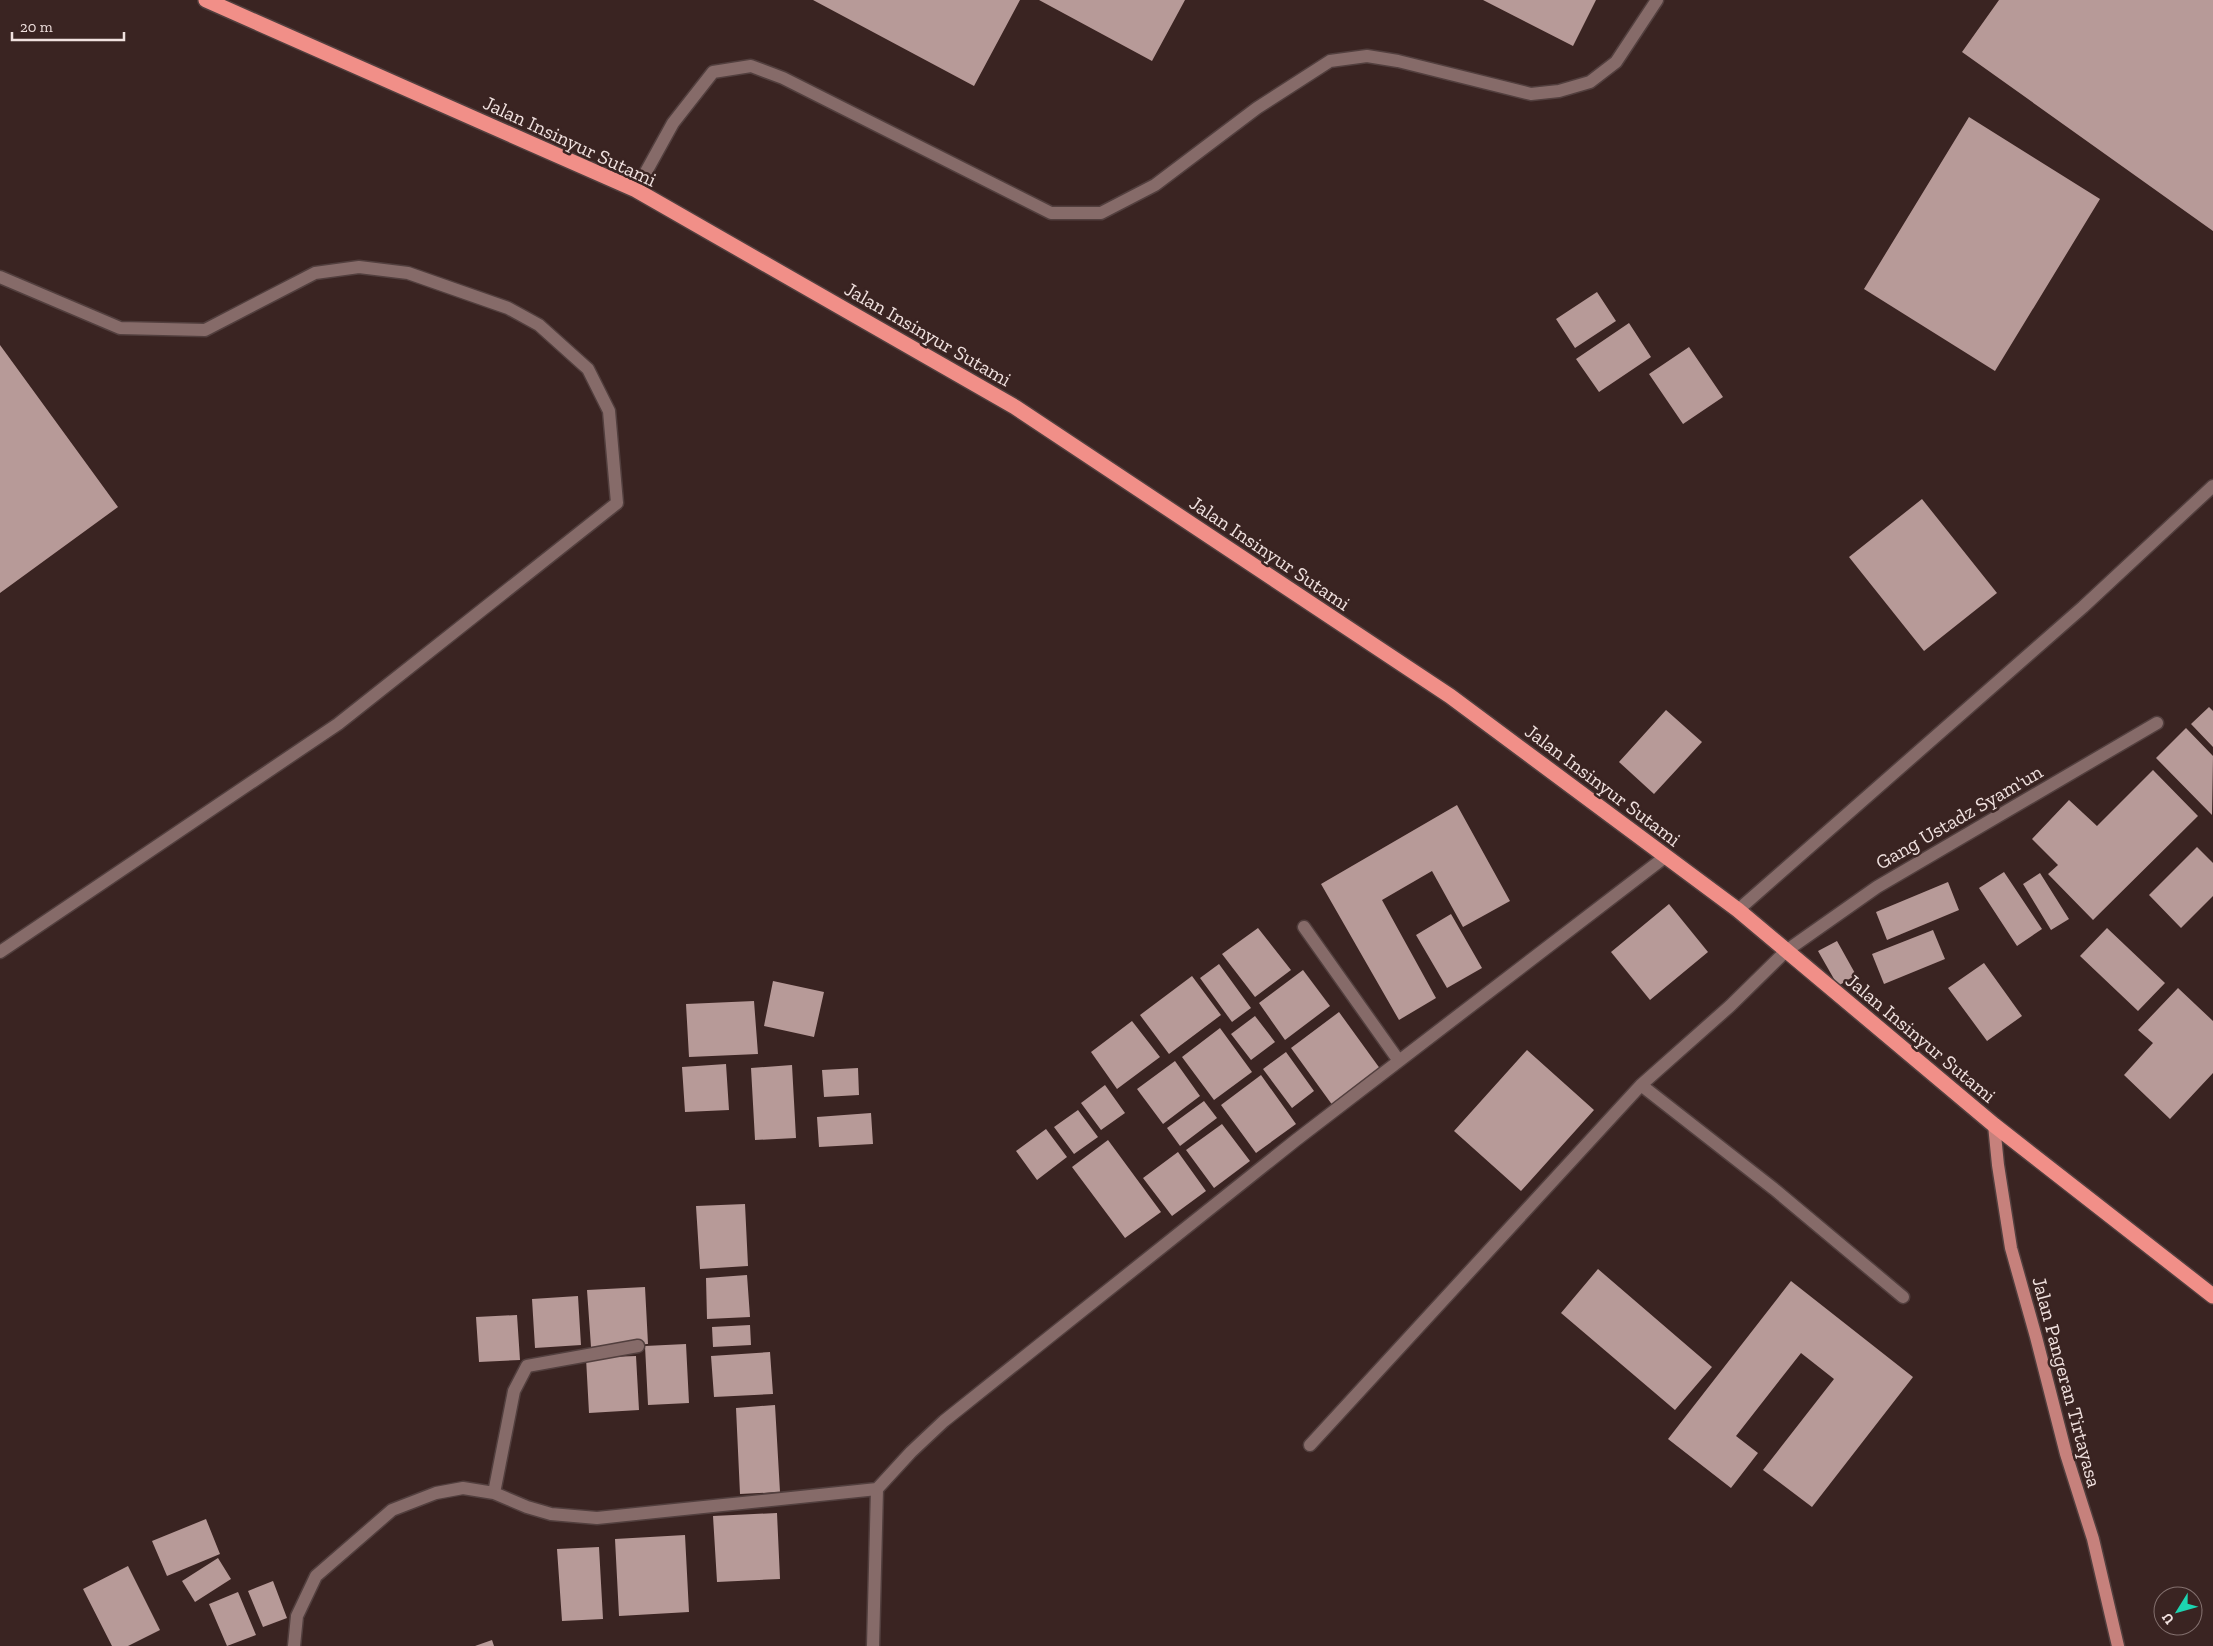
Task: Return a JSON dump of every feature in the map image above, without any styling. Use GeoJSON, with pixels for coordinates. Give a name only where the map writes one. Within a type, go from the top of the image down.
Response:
{"type":"FeatureCollection","features":[{"type":"Feature","properties":{"kind":"highway","name":"Jalan Insinyur Sutami"},"geometry":{"type":"LineString","coordinates":[[206,0],[636,190],[1015,407],[1450,696],[1738,910],[1994,1125],[2213,1296]]}},
{"type":"Feature","properties":{"kind":"main road","name":"Jalan Pangeran Tirtayasa"},"geometry":{"type":"LineString","coordinates":[[1994,1125],[2010,1248],[2036,1337],[2066,1454],[2093,1539],[2118,1646]]}},
{"type":"Feature","properties":{"kind":"street"},"geometry":{"type":"LineString","coordinates":[[636,190],[674,123],[713,72],[751,66],[783,78],[1051,213],[1101,213],[1155,185],[1257,108],[1330,61],[1367,56],[1398,60],[1531,94],[1559,91],[1590,82],[1616,62],[1657,0]]}},
{"type":"Feature","properties":{"kind":"street"},"geometry":{"type":"LineString","coordinates":[[0,277],[120,328],[205,330],[315,273],[359,267],[408,273],[508,308],[539,325],[588,369],[609,411],[617,502],[338,724],[0,952]]}},
{"type":"Feature","properties":{"kind":"street"},"geometry":{"type":"LineString","coordinates":[[1738,910],[2082,607],[2213,486]]}},
{"type":"Feature","properties":{"kind":"street","name":"Gang Ustadz Syam'un"},"geometry":{"type":"LineString","coordinates":[[1310,1445],[1641,1085],[1730,1006],[1786,951],[1877,887],[2157,723]]}},
{"type":"Feature","properties":{"kind":"street"},"geometry":{"type":"LineString","coordinates":[[873,1646],[877,1489],[911,1452],[944,1421],[1296,1140],[1665,856]]}},
{"type":"Feature","properties":{"kind":"street"},"geometry":{"type":"LineString","coordinates":[[1304,927],[1399,1062]]}},
{"type":"Feature","properties":{"kind":"street"},"geometry":{"type":"LineString","coordinates":[[1641,1085],[1774,1189],[1903,1296]]}},
{"type":"Feature","properties":{"kind":"street"},"geometry":{"type":"LineString","coordinates":[[494,1493],[514,1391],[527,1366],[638,1346]]}},
{"type":"Feature","properties":{"kind":"street"},"geometry":{"type":"LineString","coordinates":[[294,1646],[297,1616],[316,1576],[392,1510],[436,1493],[463,1488],[494,1493],[527,1507],[551,1514],[597,1518],[877,1489]]}},
{"type":"Feature","properties":{"kind":"building"},"geometry":{"type":"Polygon","coordinates":[[[813,0],[1020,0],[974,86],[813,0]]]}},
{"type":"Feature","properties":{"kind":"building"},"geometry":{"type":"Polygon","coordinates":[[[1039,0],[1185,0],[1152,61],[1039,0]]]}},
{"type":"Feature","properties":{"kind":"building"},"geometry":{"type":"Polygon","coordinates":[[[1483,0],[1596,0],[1573,46],[1483,0]]]}},
{"type":"Feature","properties":{"kind":"building"},"geometry":{"type":"Polygon","coordinates":[[[1999,0],[2213,0],[2213,231],[1962,52],[1999,0]]]}},
{"type":"Feature","properties":{"kind":"building"},"geometry":{"type":"Polygon","coordinates":[[[1969,117],[2100,199],[1995,371],[1864,289],[1969,117]]]}},
{"type":"Feature","properties":{"kind":"building"},"geometry":{"type":"Polygon","coordinates":[[[1597,292],[1616,321],[1575,348],[1556,319],[1597,292]]]}},
{"type":"Feature","properties":{"kind":"building"},"geometry":{"type":"Polygon","coordinates":[[[1629,323],[1651,357],[1599,392],[1576,359],[1629,323]]]}},
{"type":"Feature","properties":{"kind":"building"},"geometry":{"type":"Polygon","coordinates":[[[0,345],[118,507],[0,593],[0,345]]]}},
{"type":"Feature","properties":{"kind":"building"},"geometry":{"type":"Polygon","coordinates":[[[1689,347],[1723,397],[1683,424],[1649,374],[1689,347]]]}},
{"type":"Feature","properties":{"kind":"building"},"geometry":{"type":"Polygon","coordinates":[[[1922,499],[1997,593],[1924,651],[1849,557],[1922,499]]]}},
{"type":"Feature","properties":{"kind":"building"},"geometry":{"type":"Polygon","coordinates":[[[2209,707],[2213,711],[2213,747],[2191,724],[2209,707]]]}},
{"type":"Feature","properties":{"kind":"building"},"geometry":{"type":"Polygon","coordinates":[[[1666,710],[1702,742],[1654,794],[1619,762],[1666,710]]]}},
{"type":"Feature","properties":{"kind":"building"},"geometry":{"type":"Polygon","coordinates":[[[2186,728],[2213,756],[2212,815],[2156,758],[2186,728]]]}},
{"type":"Feature","properties":{"kind":"building"},"geometry":{"type":"Polygon","coordinates":[[[2153,770],[2198,816],[2093,920],[2048,874],[2058,865],[2032,839],[2069,800],[2097,826],[2153,770]]]}},
{"type":"Feature","properties":{"kind":"building"},"geometry":{"type":"Polygon","coordinates":[[[1457,805],[1510,901],[1463,927],[1432,871],[1382,900],[1436,998],[1399,1020],[1321,884],[1457,805]]]}},
{"type":"Feature","properties":{"kind":"building"},"geometry":{"type":"Polygon","coordinates":[[[2197,847],[2213,863],[2213,896],[2181,928],[2149,895],[2197,847]]]}},
{"type":"Feature","properties":{"kind":"building"},"geometry":{"type":"Polygon","coordinates":[[[2004,872],[2042,929],[2017,946],[1979,888],[2004,872]]]}},
{"type":"Feature","properties":{"kind":"building"},"geometry":{"type":"Polygon","coordinates":[[[2040,873],[2069,919],[2051,930],[2023,884],[2040,873]]]}},
{"type":"Feature","properties":{"kind":"building"},"geometry":{"type":"Polygon","coordinates":[[[1948,882],[1959,910],[1887,940],[1876,912],[1948,882]]]}},
{"type":"Feature","properties":{"kind":"building"},"geometry":{"type":"Polygon","coordinates":[[[1669,904],[1708,952],[1650,1000],[1611,952],[1669,904]]]}},
{"type":"Feature","properties":{"kind":"building"},"geometry":{"type":"Polygon","coordinates":[[[1451,914],[1482,968],[1447,988],[1416,935],[1451,914]]]}},
{"type":"Feature","properties":{"kind":"building"},"geometry":{"type":"Polygon","coordinates":[[[1258,928],[1291,970],[1255,997],[1222,954],[1258,928]]]}},
{"type":"Feature","properties":{"kind":"building"},"geometry":{"type":"Polygon","coordinates":[[[2107,928],[2165,983],[2138,1011],[2080,956],[2107,928]]]}},
{"type":"Feature","properties":{"kind":"building"},"geometry":{"type":"Polygon","coordinates":[[[1933,930],[1945,959],[1884,984],[1872,954],[1933,930]]]}},
{"type":"Feature","properties":{"kind":"building"},"geometry":{"type":"Polygon","coordinates":[[[1837,941],[1856,975],[1838,986],[1818,951],[1837,941]]]}},
{"type":"Feature","properties":{"kind":"building"},"geometry":{"type":"Polygon","coordinates":[[[1984,963],[2022,1016],[1987,1041],[1948,988],[1984,963]]]}},
{"type":"Feature","properties":{"kind":"building"},"geometry":{"type":"Polygon","coordinates":[[[1219,964],[1251,1008],[1232,1022],[1200,978],[1219,964]]]}},
{"type":"Feature","properties":{"kind":"building"},"geometry":{"type":"Polygon","coordinates":[[[1303,970],[1330,1006],[1285,1040],[1259,1003],[1303,970]]]}},
{"type":"Feature","properties":{"kind":"building"},"geometry":{"type":"Polygon","coordinates":[[[1192,976],[1221,1015],[1169,1054],[1140,1015],[1192,976]]]}},
{"type":"Feature","properties":{"kind":"building"},"geometry":{"type":"Polygon","coordinates":[[[773,981],[824,992],[814,1037],[764,1026],[773,981]]]}},
{"type":"Feature","properties":{"kind":"building"},"geometry":{"type":"Polygon","coordinates":[[[2178,988],[2213,1021],[2213,1073],[2170,1119],[2124,1075],[2153,1043],[2138,1030],[2178,988]]]}},
{"type":"Feature","properties":{"kind":"building"},"geometry":{"type":"Polygon","coordinates":[[[754,1001],[758,1054],[689,1057],[686,1004],[754,1001]]]}},
{"type":"Feature","properties":{"kind":"building"},"geometry":{"type":"Polygon","coordinates":[[[1339,1012],[1381,1070],[1333,1106],[1291,1048],[1339,1012]]]}},
{"type":"Feature","properties":{"kind":"building"},"geometry":{"type":"Polygon","coordinates":[[[1255,1016],[1275,1042],[1251,1060],[1231,1034],[1255,1016]]]}},
{"type":"Feature","properties":{"kind":"building"},"geometry":{"type":"Polygon","coordinates":[[[1132,1021],[1160,1057],[1117,1089],[1091,1052],[1132,1021]]]}},
{"type":"Feature","properties":{"kind":"building"},"geometry":{"type":"Polygon","coordinates":[[[1220,1028],[1252,1072],[1214,1100],[1182,1057],[1220,1028]]]}},
{"type":"Feature","properties":{"kind":"building"},"geometry":{"type":"Polygon","coordinates":[[[1527,1050],[1594,1110],[1521,1191],[1454,1131],[1527,1050]]]}},
{"type":"Feature","properties":{"kind":"building"},"geometry":{"type":"Polygon","coordinates":[[[1286,1052],[1314,1091],[1292,1108],[1263,1069],[1286,1052]]]}},
{"type":"Feature","properties":{"kind":"building"},"geometry":{"type":"Polygon","coordinates":[[[1175,1061],[1200,1096],[1163,1124],[1137,1089],[1175,1061]]]}},
{"type":"Feature","properties":{"kind":"building"},"geometry":{"type":"Polygon","coordinates":[[[726,1064],[729,1110],[685,1112],[682,1067],[726,1064]]]}},
{"type":"Feature","properties":{"kind":"building"},"geometry":{"type":"Polygon","coordinates":[[[792,1065],[796,1138],[755,1140],[751,1068],[792,1065]]]}},
{"type":"Feature","properties":{"kind":"building"},"geometry":{"type":"Polygon","coordinates":[[[858,1068],[859,1095],[824,1097],[822,1070],[858,1068]]]}},
{"type":"Feature","properties":{"kind":"building"},"geometry":{"type":"Polygon","coordinates":[[[1261,1075],[1296,1124],[1256,1153],[1221,1105],[1261,1075]]]}},
{"type":"Feature","properties":{"kind":"building"},"geometry":{"type":"Polygon","coordinates":[[[1105,1085],[1125,1113],[1101,1130],[1081,1103],[1105,1085]]]}},
{"type":"Feature","properties":{"kind":"building"},"geometry":{"type":"Polygon","coordinates":[[[1204,1101],[1217,1118],[1180,1146],[1167,1128],[1204,1101]]]}},
{"type":"Feature","properties":{"kind":"building"},"geometry":{"type":"Polygon","coordinates":[[[1078,1110],[1098,1137],[1074,1154],[1054,1127],[1078,1110]]]}},
{"type":"Feature","properties":{"kind":"building"},"geometry":{"type":"Polygon","coordinates":[[[871,1113],[873,1144],[819,1147],[817,1117],[871,1113]]]}},
{"type":"Feature","properties":{"kind":"building"},"geometry":{"type":"Polygon","coordinates":[[[1222,1124],[1250,1161],[1214,1188],[1186,1150],[1222,1124]]]}},
{"type":"Feature","properties":{"kind":"building"},"geometry":{"type":"Polygon","coordinates":[[[1046,1129],[1067,1157],[1037,1180],[1016,1151],[1046,1129]]]}},
{"type":"Feature","properties":{"kind":"building"},"geometry":{"type":"Polygon","coordinates":[[[1108,1140],[1161,1212],[1125,1238],[1072,1167],[1108,1140]]]}},
{"type":"Feature","properties":{"kind":"building"},"geometry":{"type":"Polygon","coordinates":[[[1178,1152],[1206,1191],[1172,1216],[1143,1178],[1178,1152]]]}},
{"type":"Feature","properties":{"kind":"building"},"geometry":{"type":"Polygon","coordinates":[[[745,1204],[748,1266],[700,1269],[696,1206],[745,1204]]]}},
{"type":"Feature","properties":{"kind":"building"},"geometry":{"type":"Polygon","coordinates":[[[1598,1269],[1712,1367],[1675,1410],[1561,1313],[1598,1269]]]}},
{"type":"Feature","properties":{"kind":"building"},"geometry":{"type":"Polygon","coordinates":[[[747,1275],[750,1317],[707,1319],[706,1278],[747,1275]]]}},
{"type":"Feature","properties":{"kind":"building"},"geometry":{"type":"Polygon","coordinates":[[[1791,1281],[1913,1377],[1812,1507],[1763,1470],[1834,1379],[1801,1353],[1736,1436],[1758,1453],[1731,1488],[1668,1439],[1791,1281]]]}},
{"type":"Feature","properties":{"kind":"building"},"geometry":{"type":"Polygon","coordinates":[[[645,1287],[648,1344],[591,1347],[587,1290],[645,1287]]]}},
{"type":"Feature","properties":{"kind":"building"},"geometry":{"type":"Polygon","coordinates":[[[578,1296],[581,1345],[535,1348],[532,1299],[578,1296]]]}},
{"type":"Feature","properties":{"kind":"building"},"geometry":{"type":"Polygon","coordinates":[[[517,1315],[520,1360],[479,1362],[476,1317],[517,1315]]]}},
{"type":"Feature","properties":{"kind":"building"},"geometry":{"type":"Polygon","coordinates":[[[750,1325],[751,1345],[713,1347],[712,1327],[750,1325]]]}},
{"type":"Feature","properties":{"kind":"building"},"geometry":{"type":"Polygon","coordinates":[[[686,1344],[689,1403],[648,1405],[645,1346],[686,1344]]]}},
{"type":"Feature","properties":{"kind":"building"},"geometry":{"type":"Polygon","coordinates":[[[770,1352],[773,1394],[714,1397],[711,1356],[770,1352]]]}},
{"type":"Feature","properties":{"kind":"building"},"geometry":{"type":"Polygon","coordinates":[[[636,1356],[639,1410],[589,1413],[586,1358],[636,1356]]]}},
{"type":"Feature","properties":{"kind":"building"},"geometry":{"type":"Polygon","coordinates":[[[775,1405],[780,1492],[740,1494],[736,1408],[775,1405]]]}},
{"type":"Feature","properties":{"kind":"building"},"geometry":{"type":"Polygon","coordinates":[[[777,1513],[780,1579],[717,1582],[713,1516],[777,1513]]]}},
{"type":"Feature","properties":{"kind":"building"},"geometry":{"type":"Polygon","coordinates":[[[206,1519],[220,1554],[167,1576],[152,1541],[206,1519]]]}},
{"type":"Feature","properties":{"kind":"building"},"geometry":{"type":"Polygon","coordinates":[[[685,1535],[689,1612],[619,1616],[615,1539],[685,1535]]]}},
{"type":"Feature","properties":{"kind":"building"},"geometry":{"type":"Polygon","coordinates":[[[599,1547],[603,1619],[562,1621],[557,1549],[599,1547]]]}},
{"type":"Feature","properties":{"kind":"building"},"geometry":{"type":"Polygon","coordinates":[[[218,1558],[231,1579],[195,1602],[182,1581],[218,1558]]]}},
{"type":"Feature","properties":{"kind":"building"},"geometry":{"type":"Polygon","coordinates":[[[128,1566],[160,1630],[128,1646],[112,1646],[83,1589],[128,1566]]]}},
{"type":"Feature","properties":{"kind":"building"},"geometry":{"type":"Polygon","coordinates":[[[273,1581],[287,1618],[263,1627],[248,1591],[273,1581]]]}},
{"type":"Feature","properties":{"kind":"building"},"geometry":{"type":"Polygon","coordinates":[[[238,1592],[256,1635],[227,1646],[209,1604],[238,1592]]]}},
{"type":"Feature","properties":{"kind":"building"},"geometry":{"type":"Polygon","coordinates":[[[492,1640],[494,1646],[475,1646],[492,1640]]]}}]}
